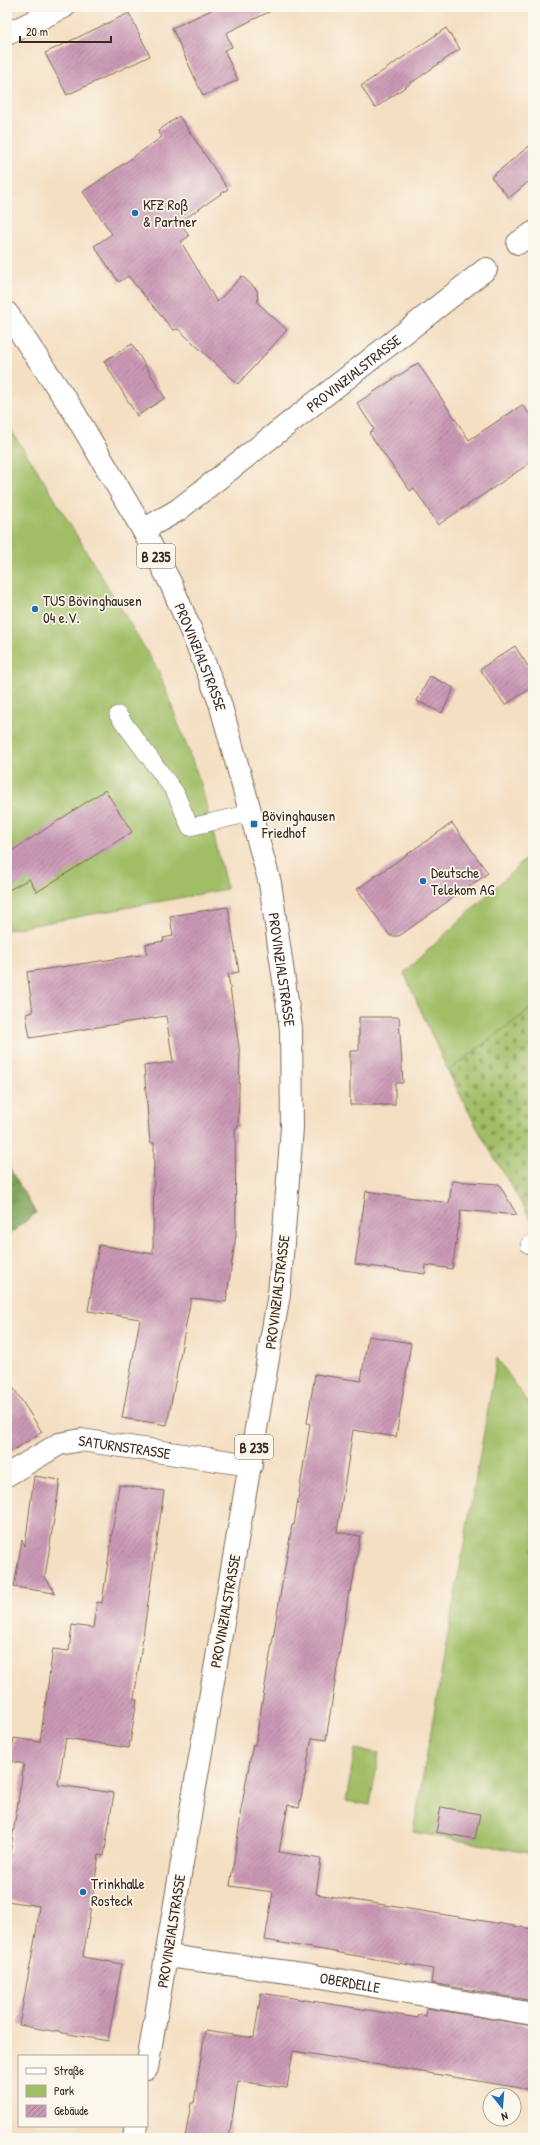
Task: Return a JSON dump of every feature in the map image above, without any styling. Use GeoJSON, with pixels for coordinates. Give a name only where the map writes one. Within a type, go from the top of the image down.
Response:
{"type":"FeatureCollection","features":[{"type":"Feature","properties":{"kind":"main road"},"geometry":{"type":"LineString","coordinates":[[7,34],[64,7]]}},
{"type":"Feature","properties":{"kind":"main road","name":"PROVINZIALSTRASSE"},"geometry":{"type":"LineString","coordinates":[[143,530],[178,510],[486,269]]}},
{"type":"Feature","properties":{"kind":"main road","name":"PROVINZIALSTRASSE"},"geometry":{"type":"LineString","coordinates":[[7,313],[74,412],[143,530],[171,584],[220,703],[270,883],[291,1029],[292,1128],[279,1294],[148,2062]]}},
{"type":"Feature","properties":{"kind":"main road","name":"SATURNSTRASSE"},"geometry":{"type":"LineString","coordinates":[[7,1475],[59,1444],[81,1440],[251,1465]]}},
{"type":"Feature","properties":{"kind":"main road","name":"OBERDELLE"},"geometry":{"type":"LineString","coordinates":[[167,1956],[310,1975],[533,2014]]}},
{"type":"Feature","properties":{"kind":"main road"},"geometry":{"type":"LineString","coordinates":[[134,2138],[136,2127]]}},
{"type":"Feature","properties":{"kind":"lane"},"geometry":{"type":"LineString","coordinates":[[118,715],[174,792],[190,827],[251,813]]}},
{"type":"Feature","properties":{"kind":"green space"},"geometry":{"type":"Polygon","coordinates":[[[7,425],[36,468],[158,670],[201,784],[227,889],[7,930],[7,425]]]}},
{"type":"Feature","properties":{"kind":"green space"},"geometry":{"type":"Polygon","coordinates":[[[533,852],[533,1007],[448,1071],[404,973],[533,852]]]}},
{"type":"Feature","properties":{"kind":"green space"},"geometry":{"type":"Polygon","coordinates":[[[533,1007],[533,1223],[477,1128],[448,1071],[533,1007]]]}},
{"type":"Feature","properties":{"kind":"green space"},"geometry":{"type":"Polygon","coordinates":[[[7,1164],[36,1213],[7,1236],[7,1164]]]}},
{"type":"Feature","properties":{"kind":"green space"},"geometry":{"type":"Polygon","coordinates":[[[497,1358],[533,1410],[533,1854],[413,1832],[497,1358]]]}},
{"type":"Feature","properties":{"kind":"green space"},"geometry":{"type":"Polygon","coordinates":[[[355,1749],[379,1753],[370,1805],[346,1801],[355,1749]]]}},
{"type":"Feature","properties":{"kind":"building"},"geometry":{"type":"Polygon","coordinates":[[[218,7],[279,7],[226,33],[232,47],[224,50],[238,80],[203,96],[172,28],[218,7]]]}},
{"type":"Feature","properties":{"kind":"building"},"geometry":{"type":"Polygon","coordinates":[[[129,13],[150,56],[67,95],[45,53],[129,13]]]}},
{"type":"Feature","properties":{"kind":"building"},"geometry":{"type":"Polygon","coordinates":[[[446,28],[460,49],[375,108],[361,86],[446,28]]]}},
{"type":"Feature","properties":{"kind":"building"},"geometry":{"type":"Polygon","coordinates":[[[179,116],[228,189],[180,222],[189,236],[181,242],[217,302],[242,276],[257,290],[258,303],[287,330],[238,384],[178,329],[173,330],[128,276],[119,282],[94,246],[112,234],[83,192],[162,137],[158,131],[179,116]]]}},
{"type":"Feature","properties":{"kind":"building"},"geometry":{"type":"Polygon","coordinates":[[[533,143],[533,178],[509,198],[491,177],[533,143]]]}},
{"type":"Feature","properties":{"kind":"building"},"geometry":{"type":"Polygon","coordinates":[[[132,344],[165,398],[137,416],[104,361],[132,344]]]}},
{"type":"Feature","properties":{"kind":"building"},"geometry":{"type":"Polygon","coordinates":[[[418,363],[469,440],[522,405],[533,418],[533,461],[438,525],[414,488],[410,491],[369,433],[374,429],[357,403],[418,363]]]}},
{"type":"Feature","properties":{"kind":"building"},"geometry":{"type":"Polygon","coordinates":[[[515,646],[533,674],[533,687],[505,705],[480,669],[515,646]]]}},
{"type":"Feature","properties":{"kind":"building"},"geometry":{"type":"Polygon","coordinates":[[[430,676],[454,688],[442,713],[417,701],[430,676]]]}},
{"type":"Feature","properties":{"kind":"building"},"geometry":{"type":"Polygon","coordinates":[[[105,790],[132,832],[37,892],[29,879],[7,891],[7,854],[105,790]]]}},
{"type":"Feature","properties":{"kind":"building","name":"Deutsche Telekom AG"},"geometry":{"type":"Polygon","coordinates":[[[452,823],[488,873],[399,936],[390,936],[357,889],[452,823]]]}},
{"type":"Feature","properties":{"kind":"building"},"geometry":{"type":"Polygon","coordinates":[[[228,907],[239,972],[228,974],[240,1054],[238,1128],[235,1128],[236,1235],[226,1302],[191,1298],[167,1425],[122,1418],[140,1319],[88,1311],[99,1245],[153,1254],[154,1143],[150,1143],[144,1066],[173,1062],[166,1016],[30,1038],[26,1014],[33,1012],[27,972],[147,954],[146,944],[164,941],[163,938],[173,936],[170,916],[228,907]]]}},
{"type":"Feature","properties":{"kind":"building"},"geometry":{"type":"Polygon","coordinates":[[[359,1017],[399,1017],[403,1083],[395,1083],[395,1105],[350,1105],[350,1051],[359,1051],[359,1017]]]}},
{"type":"Feature","properties":{"kind":"building"},"geometry":{"type":"Polygon","coordinates":[[[452,1181],[499,1184],[517,1215],[461,1210],[452,1269],[426,1265],[425,1274],[355,1264],[366,1191],[449,1203],[452,1181]]]}},
{"type":"Feature","properties":{"kind":"building"},"geometry":{"type":"Polygon","coordinates":[[[368,1336],[411,1343],[396,1437],[353,1430],[337,1532],[360,1536],[351,1592],[349,1591],[326,1740],[312,1738],[299,1808],[288,1805],[279,1852],[321,1859],[316,1894],[533,1929],[533,2001],[431,1983],[433,1969],[265,1940],[273,1892],[230,1886],[240,1815],[253,1744],[255,1745],[292,1525],[294,1525],[310,1424],[307,1423],[315,1374],[361,1381],[368,1336]]]}},
{"type":"Feature","properties":{"kind":"building"},"geometry":{"type":"Polygon","coordinates":[[[7,1378],[42,1432],[7,1454],[7,1378]]]}},
{"type":"Feature","properties":{"kind":"building"},"geometry":{"type":"Polygon","coordinates":[[[34,1476],[60,1480],[45,1577],[55,1593],[14,1587],[22,1540],[25,1546],[34,1476]]]}},
{"type":"Feature","properties":{"kind":"building"},"geometry":{"type":"Polygon","coordinates":[[[119,1485],[164,1491],[134,1699],[137,1700],[129,1748],[66,1738],[58,1785],[114,1793],[104,1856],[99,1855],[83,1957],[122,1964],[108,2041],[19,2025],[37,1928],[39,1906],[7,1901],[7,1853],[10,1853],[24,1764],[10,1761],[14,1738],[40,1742],[53,1649],[69,1651],[72,1625],[93,1628],[97,1602],[102,1603],[119,1485]]]}},
{"type":"Feature","properties":{"kind":"building"},"geometry":{"type":"Polygon","coordinates":[[[441,1807],[480,1814],[475,1839],[436,1832],[441,1807]]]}},
{"type":"Feature","properties":{"kind":"building"},"geometry":{"type":"Polygon","coordinates":[[[261,1993],[418,2018],[419,2015],[426,2016],[427,2008],[533,2026],[533,2090],[293,2051],[287,2088],[238,2081],[229,2138],[185,2138],[191,2103],[194,2103],[205,2031],[254,2038],[261,1993]]]}},
{"type":"Feature","properties":{"kind":"place","name":"KFZ Roß & Partner"},"geometry":{"type":"Point","coordinates":[135,213]}},
{"type":"Feature","properties":{"kind":"place","name":"TUS Bövinghausen 04 e.V."},"geometry":{"type":"Point","coordinates":[35,609]}},
{"type":"Feature","properties":{"kind":"place","name":"Bövinghausen Friedhof"},"geometry":{"type":"Point","coordinates":[254,824]}},
{"type":"Feature","properties":{"kind":"place","name":"Deutsche Telekom AG"},"geometry":{"type":"Point","coordinates":[423,881]}},
{"type":"Feature","properties":{"kind":"place","name":"Trinkhalle Rosteck"},"geometry":{"type":"Point","coordinates":[83,1892]}}]}
